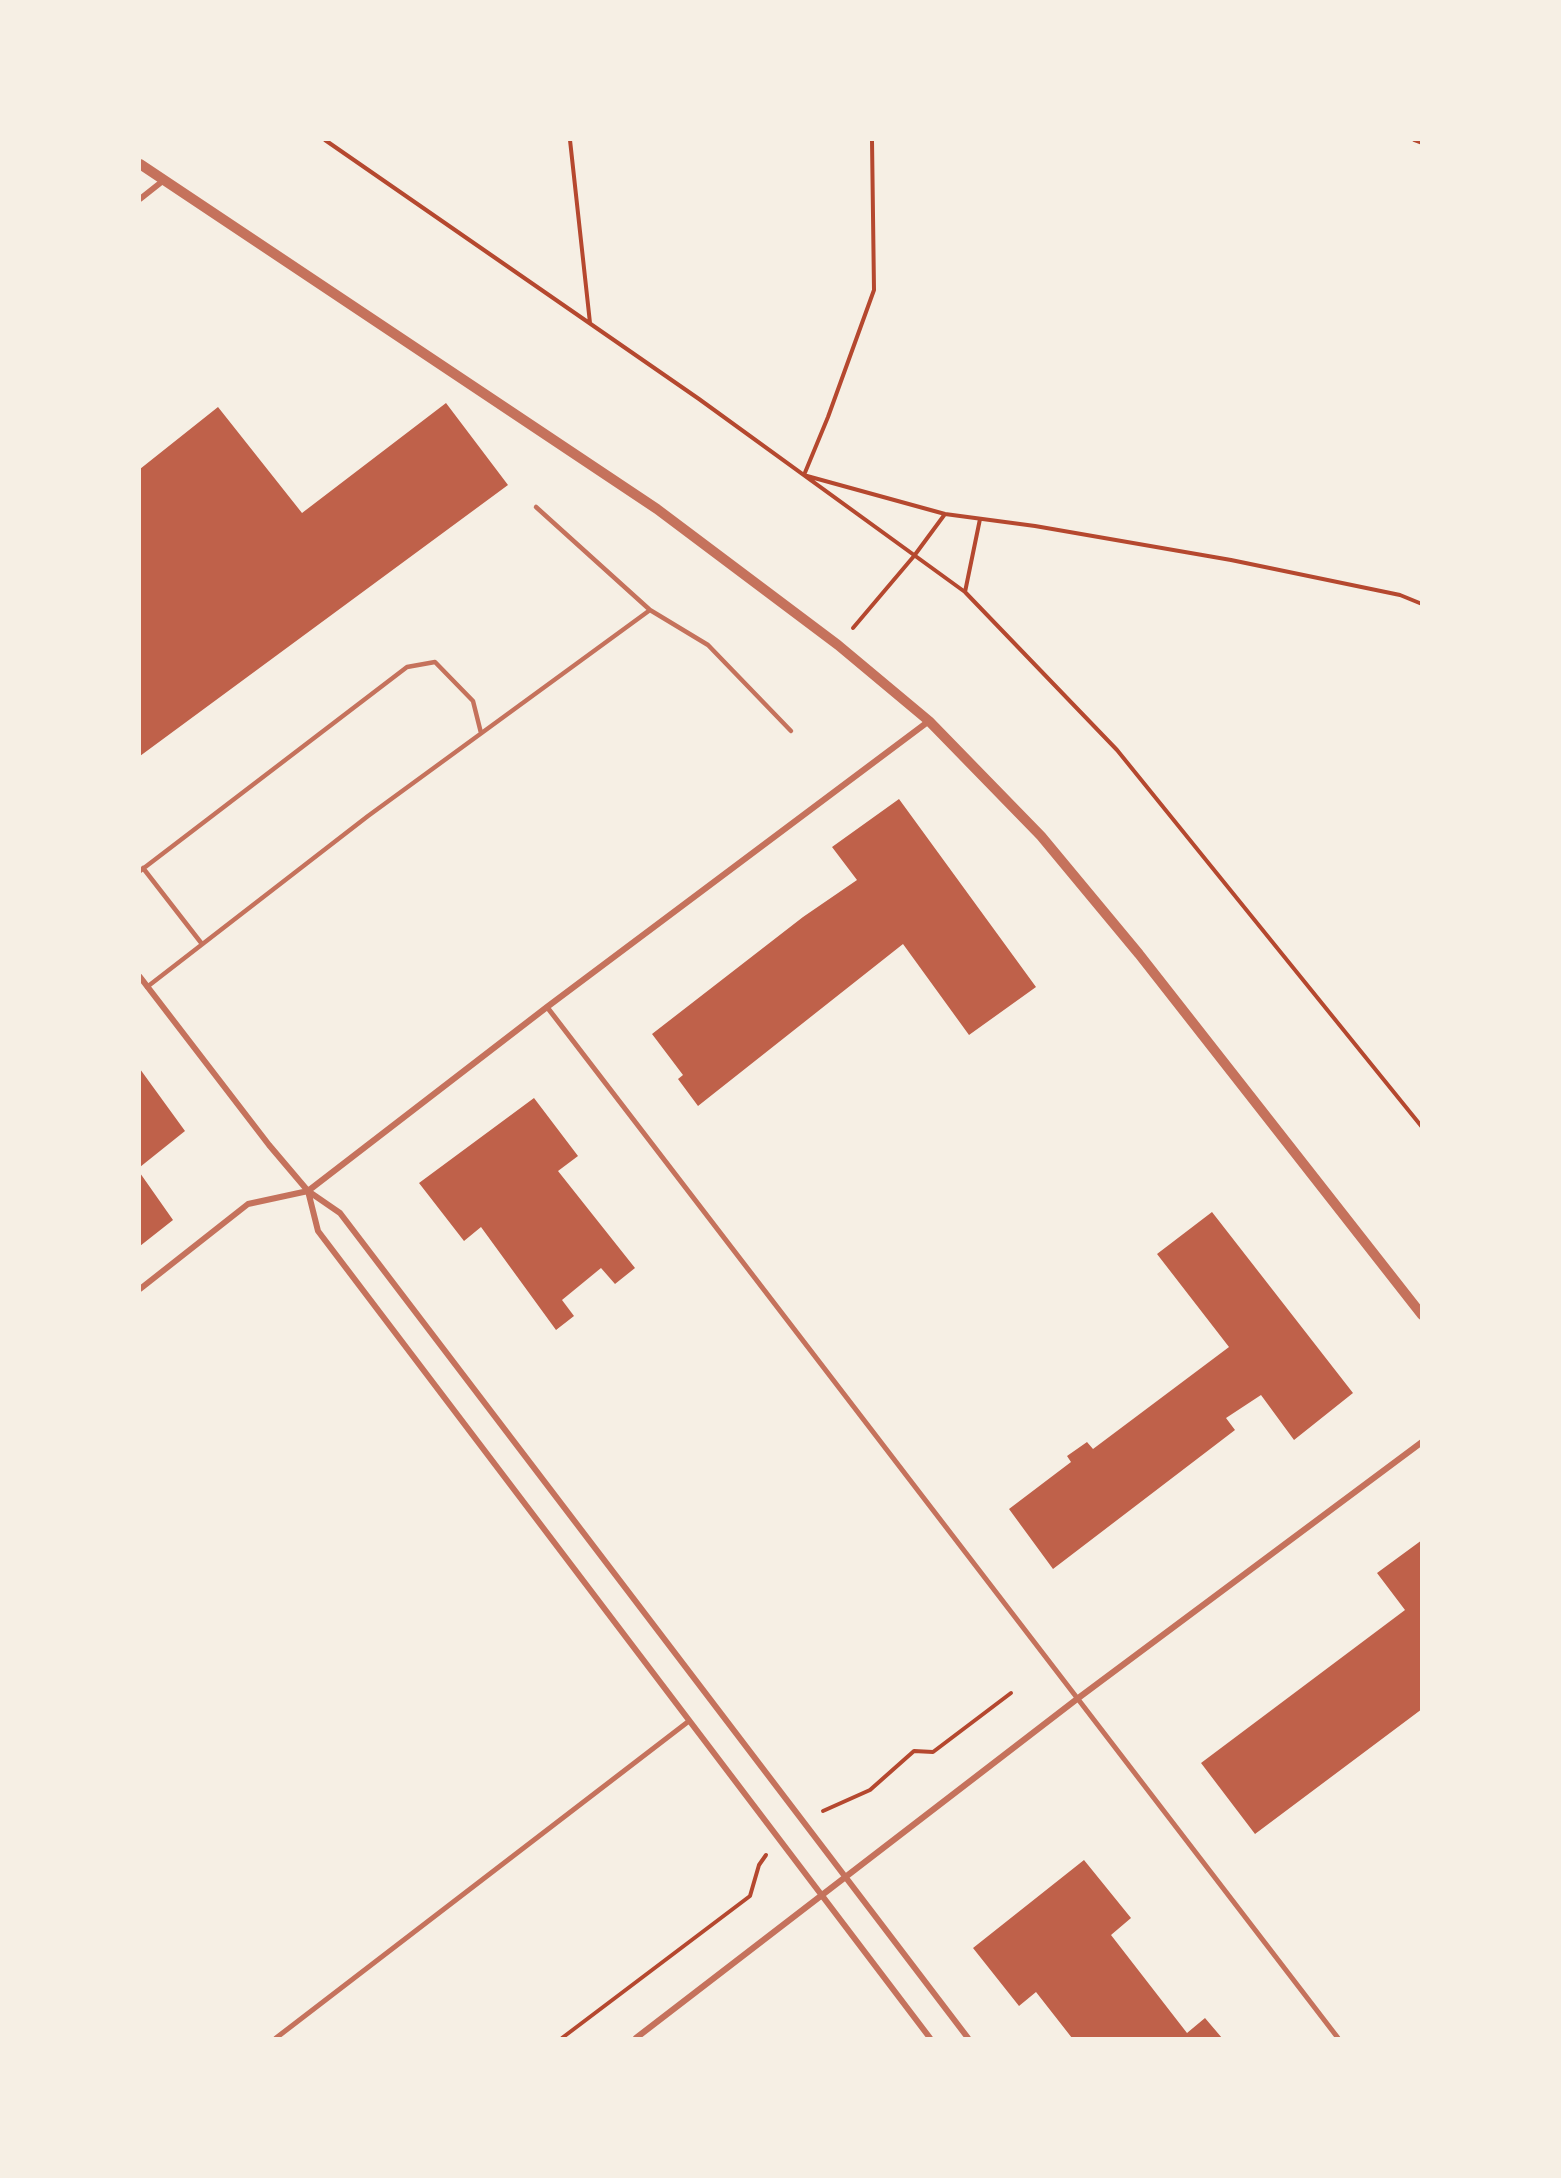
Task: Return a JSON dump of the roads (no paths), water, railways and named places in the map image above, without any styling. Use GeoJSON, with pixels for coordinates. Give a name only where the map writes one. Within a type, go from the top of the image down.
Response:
{"type":"FeatureCollection","features":[{"type":"Feature","properties":{"kind":"street"},"geometry":{"type":"LineString","coordinates":[[140,164],[657,509],[838,645],[929,721],[1041,836],[1071,872],[1139,954],[1422,1315]]}},
{"type":"Feature","properties":{"kind":"street"},"geometry":{"type":"LineString","coordinates":[[140,199],[164,180]]}},
{"type":"Feature","properties":{"kind":"street"},"geometry":{"type":"LineString","coordinates":[[140,1289],[248,1204],[308,1191],[547,1007],[929,721]]}},
{"type":"Feature","properties":{"kind":"street"},"geometry":{"type":"LineString","coordinates":[[140,977],[269,1145],[308,1191],[340,1213],[968,2038]]}},
{"type":"Feature","properties":{"kind":"street"},"geometry":{"type":"LineString","coordinates":[[547,1007],[1338,2038]]}},
{"type":"Feature","properties":{"kind":"street"},"geometry":{"type":"LineString","coordinates":[[308,1191],[318,1231],[930,2038]]}},
{"type":"Feature","properties":{"kind":"street"},"geometry":{"type":"LineString","coordinates":[[636,2038],[1077,1699],[1422,1442]]}},
{"type":"Feature","properties":{"kind":"street"},"geometry":{"type":"LineString","coordinates":[[276,2038],[689,1721]]}},
{"type":"Feature","properties":{"kind":"lane"},"geometry":{"type":"LineString","coordinates":[[536,507],[650,610],[708,645],[791,731]]}},
{"type":"Feature","properties":{"kind":"lane"},"geometry":{"type":"LineString","coordinates":[[147,987],[368,816],[650,610]]}},
{"type":"Feature","properties":{"kind":"lane"},"geometry":{"type":"LineString","coordinates":[[202,944],[141,870],[406,667],[435,662],[473,701],[481,733]]}}]}
